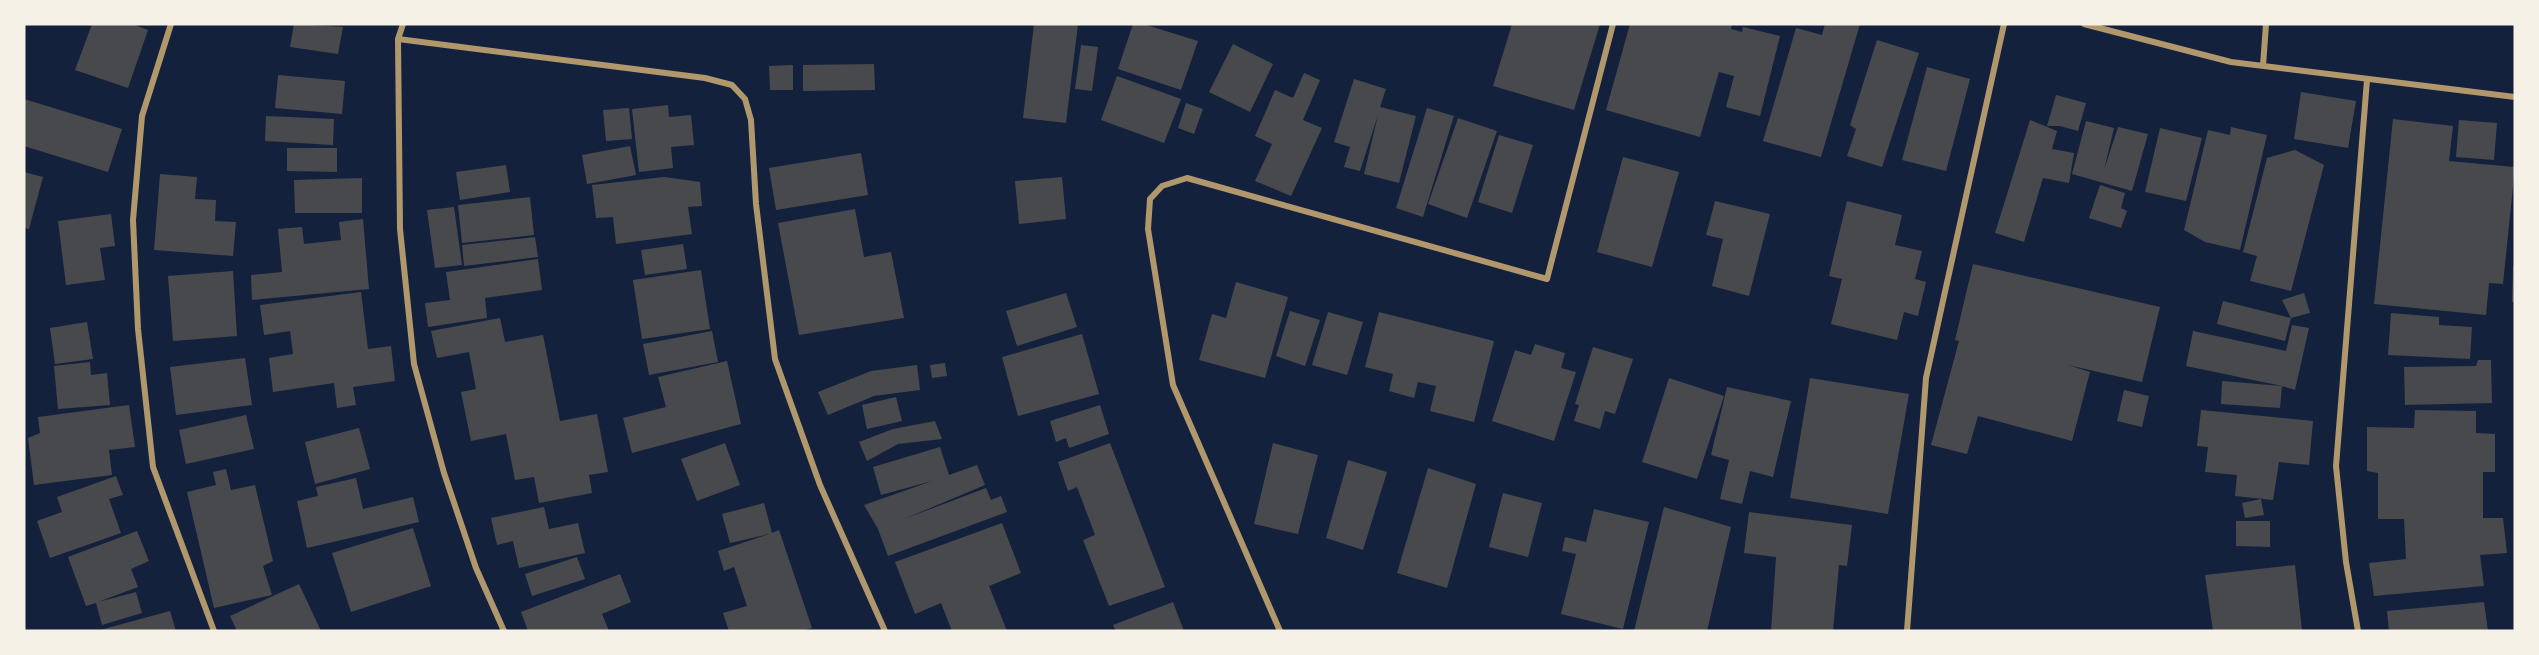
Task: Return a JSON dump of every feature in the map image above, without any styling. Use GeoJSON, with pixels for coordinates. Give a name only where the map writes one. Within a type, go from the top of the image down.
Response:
{"type":"FeatureCollection","features":[{"type":"Feature","properties":{"kind":"street"},"geometry":{"type":"LineString","coordinates":[[171,24],[142,116],[133,220],[138,329],[153,467],[214,631]]}},
{"type":"Feature","properties":{"kind":"street"},"geometry":{"type":"LineString","coordinates":[[403,24],[398,39],[400,229],[414,364],[444,473],[477,568],[504,631]]}},
{"type":"Feature","properties":{"kind":"street"},"geometry":{"type":"LineString","coordinates":[[1280,631],[1173,385],[1148,229],[1150,199],[1162,186],[1187,178],[1547,279],[1613,24]]}},
{"type":"Feature","properties":{"kind":"street"},"geometry":{"type":"LineString","coordinates":[[1907,631],[1926,378],[2004,24]]}},
{"type":"Feature","properties":{"kind":"street"},"geometry":{"type":"LineString","coordinates":[[2084,24],[2231,62],[2515,97]]}},
{"type":"Feature","properties":{"kind":"street"},"geometry":{"type":"LineString","coordinates":[[2263,66],[2266,24]]}},
{"type":"Feature","properties":{"kind":"street"},"geometry":{"type":"LineString","coordinates":[[398,39],[705,78],[732,85],[745,99],[751,120],[756,204],[775,358],[820,485],[885,631]]}},
{"type":"Feature","properties":{"kind":"street"},"geometry":{"type":"LineString","coordinates":[[2358,631],[2346,562],[2336,466],[2367,80]]}},
{"type":"Feature","properties":{"kind":"building"},"geometry":{"type":"Polygon","coordinates":[[[92,24],[132,24],[148,30],[128,88],[75,70],[92,24]]]}},
{"type":"Feature","properties":{"kind":"building"},"geometry":{"type":"Polygon","coordinates":[[[294,24],[343,27],[338,54],[290,47],[294,24]]]}},
{"type":"Feature","properties":{"kind":"building"},"geometry":{"type":"Polygon","coordinates":[[[1034,24],[1078,24],[1066,123],[1023,118],[1034,24]]]}},
{"type":"Feature","properties":{"kind":"building"},"geometry":{"type":"Polygon","coordinates":[[[1133,24],[1143,24],[1198,41],[1181,90],[1118,69],[1133,24]]]}},
{"type":"Feature","properties":{"kind":"building"},"geometry":{"type":"Polygon","coordinates":[[[1512,24],[1600,24],[1574,110],[1493,86],[1512,24]]]}},
{"type":"Feature","properties":{"kind":"building"},"geometry":{"type":"Polygon","coordinates":[[[1630,24],[1732,24],[1731,29],[1742,32],[1743,27],[1780,36],[1760,116],[1726,107],[1734,76],[1719,72],[1700,137],[1606,110],[1630,24]]]}},
{"type":"Feature","properties":{"kind":"building"},"geometry":{"type":"Polygon","coordinates":[[[1825,24],[1860,24],[1821,157],[1763,141],[1796,28],[1822,35],[1825,24]]]}},
{"type":"Feature","properties":{"kind":"building"},"geometry":{"type":"Polygon","coordinates":[[[1877,40],[1919,53],[1882,167],[1847,156],[1856,129],[1850,125],[1877,40]]]}},
{"type":"Feature","properties":{"kind":"building"},"geometry":{"type":"Polygon","coordinates":[[[1233,44],[1273,64],[1250,112],[1209,92],[1233,44]]]}},
{"type":"Feature","properties":{"kind":"building"},"geometry":{"type":"Polygon","coordinates":[[[1081,45],[1098,47],[1092,91],[1075,89],[1081,45]]]}},
{"type":"Feature","properties":{"kind":"building"},"geometry":{"type":"Polygon","coordinates":[[[874,64],[875,90],[803,91],[803,65],[874,64]]]}},
{"type":"Feature","properties":{"kind":"building"},"geometry":{"type":"Polygon","coordinates":[[[793,65],[793,90],[770,90],[769,66],[793,65]]]}},
{"type":"Feature","properties":{"kind":"building"},"geometry":{"type":"Polygon","coordinates":[[[1927,67],[1970,79],[1946,171],[1902,160],[1927,67]]]}},
{"type":"Feature","properties":{"kind":"building"},"geometry":{"type":"Polygon","coordinates":[[[1304,73],[1320,80],[1303,120],[1322,128],[1291,196],[1255,181],[1272,144],[1255,136],[1275,90],[1293,98],[1304,73]]]}},
{"type":"Feature","properties":{"kind":"building"},"geometry":{"type":"Polygon","coordinates":[[[278,75],[345,81],[342,114],[275,108],[278,75]]]}},
{"type":"Feature","properties":{"kind":"building"},"geometry":{"type":"Polygon","coordinates":[[[1117,76],[1181,99],[1164,143],[1101,120],[1117,76]]]}},
{"type":"Feature","properties":{"kind":"building"},"geometry":{"type":"Polygon","coordinates":[[[1354,79],[1386,89],[1380,107],[1416,116],[1399,183],[1364,174],[1378,115],[1360,171],[1344,167],[1350,147],[1334,142],[1354,79]]]}},
{"type":"Feature","properties":{"kind":"building"},"geometry":{"type":"Polygon","coordinates":[[[2301,92],[2356,101],[2348,148],[2294,139],[2301,92]]]}},
{"type":"Feature","properties":{"kind":"building"},"geometry":{"type":"Polygon","coordinates":[[[2056,95],[2086,103],[2078,131],[2060,126],[2047,126],[2056,95]]]}},
{"type":"Feature","properties":{"kind":"building"},"geometry":{"type":"Polygon","coordinates":[[[24,99],[122,129],[108,172],[24,146],[24,99]]]}},
{"type":"Feature","properties":{"kind":"building"},"geometry":{"type":"Polygon","coordinates":[[[1186,103],[1203,109],[1194,134],[1178,128],[1186,103]]]}},
{"type":"Feature","properties":{"kind":"building"},"geometry":{"type":"Polygon","coordinates":[[[668,105],[669,117],[691,115],[694,145],[671,147],[673,168],[639,172],[632,109],[668,105]]]}},
{"type":"Feature","properties":{"kind":"building"},"geometry":{"type":"Polygon","coordinates":[[[629,108],[632,139],[606,141],[603,110],[629,108]]]}},
{"type":"Feature","properties":{"kind":"building"},"geometry":{"type":"Polygon","coordinates":[[[1427,108],[1454,116],[1423,217],[1396,208],[1427,108]]]}},
{"type":"Feature","properties":{"kind":"building"},"geometry":{"type":"Polygon","coordinates":[[[266,116],[334,119],[333,145],[265,141],[266,116]]]}},
{"type":"Feature","properties":{"kind":"building"},"geometry":{"type":"Polygon","coordinates":[[[1458,118],[1497,131],[1467,218],[1428,204],[1458,118]]]}},
{"type":"Feature","properties":{"kind":"building"},"geometry":{"type":"Polygon","coordinates":[[[2393,119],[2453,126],[2449,161],[2515,167],[2503,284],[2489,283],[2486,315],[2374,304],[2393,119]]]}},
{"type":"Feature","properties":{"kind":"building"},"geometry":{"type":"Polygon","coordinates":[[[2030,120],[2057,131],[2052,149],[2074,153],[2069,183],[2043,178],[2024,242],[1995,233],[2030,120]]]}},
{"type":"Feature","properties":{"kind":"building"},"geometry":{"type":"Polygon","coordinates":[[[2459,120],[2497,123],[2494,160],[2456,157],[2459,120]]]}},
{"type":"Feature","properties":{"kind":"building"},"geometry":{"type":"Polygon","coordinates":[[[2086,121],[2114,128],[2104,170],[2118,127],[2148,134],[2132,191],[2072,174],[2086,121]]]}},
{"type":"Feature","properties":{"kind":"building"},"geometry":{"type":"Polygon","coordinates":[[[2231,127],[2267,135],[2240,250],[2205,242],[2184,230],[2208,130],[2230,135],[2231,127]]]}},
{"type":"Feature","properties":{"kind":"building"},"geometry":{"type":"Polygon","coordinates":[[[2160,128],[2202,138],[2186,201],[2145,192],[2160,128]]]}},
{"type":"Feature","properties":{"kind":"building"},"geometry":{"type":"Polygon","coordinates":[[[1499,135],[1533,145],[1512,213],[1478,202],[1499,135]]]}},
{"type":"Feature","properties":{"kind":"building"},"geometry":{"type":"Polygon","coordinates":[[[630,146],[636,175],[587,184],[582,155],[630,146]]]}},
{"type":"Feature","properties":{"kind":"building"},"geometry":{"type":"Polygon","coordinates":[[[287,148],[337,148],[337,172],[287,171],[287,148]]]}},
{"type":"Feature","properties":{"kind":"building"},"geometry":{"type":"Polygon","coordinates":[[[2295,150],[2324,165],[2291,291],[2250,281],[2257,256],[2243,252],[2267,158],[2295,150]]]}},
{"type":"Feature","properties":{"kind":"building"},"geometry":{"type":"Polygon","coordinates":[[[861,153],[868,195],[776,210],[769,168],[861,153]]]}},
{"type":"Feature","properties":{"kind":"building"},"geometry":{"type":"Polygon","coordinates":[[[1623,157],[1679,172],[1652,267],[1597,252],[1623,157]]]}},
{"type":"Feature","properties":{"kind":"building"},"geometry":{"type":"Polygon","coordinates":[[[506,165],[510,192],[460,200],[456,172],[506,165]]]}},
{"type":"Feature","properties":{"kind":"building"},"geometry":{"type":"Polygon","coordinates":[[[24,172],[43,177],[29,229],[24,228],[24,172]]]}},
{"type":"Feature","properties":{"kind":"building"},"geometry":{"type":"Polygon","coordinates":[[[160,174],[197,177],[195,199],[216,200],[215,221],[236,222],[233,256],[154,250],[160,174]]]}},
{"type":"Feature","properties":{"kind":"building"},"geometry":{"type":"Polygon","coordinates":[[[664,177],[700,182],[702,206],[688,207],[692,234],[616,244],[613,217],[596,218],[592,185],[664,177]]]}},
{"type":"Feature","properties":{"kind":"building"},"geometry":{"type":"Polygon","coordinates":[[[1062,177],[1066,219],[1019,224],[1015,181],[1062,177]]]}},
{"type":"Feature","properties":{"kind":"building"},"geometry":{"type":"Polygon","coordinates":[[[362,178],[362,213],[295,213],[294,180],[362,178]]]}},
{"type":"Feature","properties":{"kind":"building"},"geometry":{"type":"Polygon","coordinates":[[[2100,185],[2125,193],[2121,208],[2127,211],[2121,228],[2089,218],[2100,185]]]}},
{"type":"Feature","properties":{"kind":"building"},"geometry":{"type":"Polygon","coordinates":[[[530,197],[534,235],[462,243],[458,205],[530,197]]]}},
{"type":"Feature","properties":{"kind":"building"},"geometry":{"type":"Polygon","coordinates":[[[1715,201],[1770,214],[1749,296],[1712,286],[1723,239],[1706,235],[1715,201]]]}},
{"type":"Feature","properties":{"kind":"building"},"geometry":{"type":"Polygon","coordinates":[[[1847,201],[1902,215],[1895,245],[1922,251],[1915,279],[1926,282],[1918,316],[1904,312],[1897,340],[1831,324],[1842,279],[1829,276],[1847,201]]]}},
{"type":"Feature","properties":{"kind":"building"},"geometry":{"type":"Polygon","coordinates":[[[454,207],[462,265],[435,268],[427,210],[454,207]]]}},
{"type":"Feature","properties":{"kind":"building"},"geometry":{"type":"Polygon","coordinates":[[[855,209],[864,257],[891,252],[904,318],[799,335],[778,223],[855,209]]]}},
{"type":"Feature","properties":{"kind":"building"},"geometry":{"type":"Polygon","coordinates":[[[111,214],[115,246],[100,248],[105,280],[66,285],[58,221],[111,214]]]}},
{"type":"Feature","properties":{"kind":"building"},"geometry":{"type":"Polygon","coordinates":[[[363,219],[369,289],[252,300],[251,275],[282,272],[278,229],[302,227],[304,244],[341,240],[339,222],[363,219]]]}},
{"type":"Feature","properties":{"kind":"building"},"geometry":{"type":"Polygon","coordinates":[[[535,237],[538,257],[464,266],[462,245],[535,237]]]}},
{"type":"Feature","properties":{"kind":"building"},"geometry":{"type":"Polygon","coordinates":[[[683,244],[687,269],[645,275],[641,250],[683,244]]]}},
{"type":"Feature","properties":{"kind":"building"},"geometry":{"type":"Polygon","coordinates":[[[538,259],[542,290],[485,298],[487,318],[428,327],[425,303],[450,300],[446,272],[538,259]]]}},
{"type":"Feature","properties":{"kind":"building"},"geometry":{"type":"Polygon","coordinates":[[[1973,264],[2160,307],[2142,382],[2068,365],[2090,372],[2072,441],[1978,416],[1967,454],[1931,445],[1959,341],[1955,340],[1973,264]]]}},
{"type":"Feature","properties":{"kind":"building"},"geometry":{"type":"Polygon","coordinates":[[[2513,266],[2515,266],[2515,302],[2512,302],[2513,266]]]}},
{"type":"Feature","properties":{"kind":"building"},"geometry":{"type":"Polygon","coordinates":[[[701,270],[710,329],[642,339],[633,280],[701,270]]]}},
{"type":"Feature","properties":{"kind":"building"},"geometry":{"type":"Polygon","coordinates":[[[233,271],[237,336],[173,341],[168,276],[233,271]]]}},
{"type":"Feature","properties":{"kind":"building"},"geometry":{"type":"Polygon","coordinates":[[[1236,282],[1288,297],[1265,378],[1199,360],[1212,314],[1226,318],[1236,282]]]}},
{"type":"Feature","properties":{"kind":"building"},"geometry":{"type":"Polygon","coordinates":[[[361,292],[368,349],[391,346],[395,381],[353,387],[356,405],[337,408],[334,383],[273,392],[269,358],[293,354],[290,331],[264,335],[260,305],[361,292]]]}},
{"type":"Feature","properties":{"kind":"building"},"geometry":{"type":"Polygon","coordinates":[[[1066,293],[1077,327],[1017,346],[1006,311],[1066,293]]]}},
{"type":"Feature","properties":{"kind":"building"},"geometry":{"type":"Polygon","coordinates":[[[2304,293],[2310,313],[2291,318],[2282,300],[2304,293]]]}},
{"type":"Feature","properties":{"kind":"building"},"geometry":{"type":"Polygon","coordinates":[[[2223,301],[2291,318],[2285,341],[2217,324],[2223,301]]]}},
{"type":"Feature","properties":{"kind":"building"},"geometry":{"type":"Polygon","coordinates":[[[1290,311],[1320,320],[1305,366],[1276,356],[1290,311]]]}},
{"type":"Feature","properties":{"kind":"building"},"geometry":{"type":"Polygon","coordinates":[[[1328,312],[1363,322],[1347,375],[1312,365],[1328,312]]]}},
{"type":"Feature","properties":{"kind":"building"},"geometry":{"type":"Polygon","coordinates":[[[1379,312],[1494,341],[1474,422],[1430,411],[1436,386],[1418,382],[1414,398],[1389,391],[1393,374],[1365,367],[1379,312]]]}},
{"type":"Feature","properties":{"kind":"building"},"geometry":{"type":"Polygon","coordinates":[[[2391,313],[2439,317],[2439,325],[2472,327],[2470,359],[2388,355],[2391,313]]]}},
{"type":"Feature","properties":{"kind":"building"},"geometry":{"type":"Polygon","coordinates":[[[500,318],[505,342],[543,335],[560,421],[597,414],[608,472],[589,475],[592,493],[539,503],[534,477],[515,480],[506,434],[471,441],[461,392],[476,389],[469,352],[437,358],[431,331],[500,318]]]}},
{"type":"Feature","properties":{"kind":"building"},"geometry":{"type":"Polygon","coordinates":[[[87,322],[93,359],[55,364],[50,328],[87,322]]]}},
{"type":"Feature","properties":{"kind":"building"},"geometry":{"type":"Polygon","coordinates":[[[2292,325],[2309,328],[2295,390],[2186,366],[2193,331],[2286,351],[2292,325]]]}},
{"type":"Feature","properties":{"kind":"building"},"geometry":{"type":"Polygon","coordinates":[[[712,331],[718,362],[649,375],[643,344],[712,331]]]}},
{"type":"Feature","properties":{"kind":"building"},"geometry":{"type":"Polygon","coordinates":[[[1082,334],[1099,394],[1018,416],[1002,357],[1082,334]]]}},
{"type":"Feature","properties":{"kind":"building"},"geometry":{"type":"Polygon","coordinates":[[[1535,344],[1565,353],[1561,368],[1576,372],[1554,441],[1492,421],[1515,350],[1531,355],[1535,344]]]}},
{"type":"Feature","properties":{"kind":"building"},"geometry":{"type":"Polygon","coordinates":[[[1593,347],[1633,359],[1615,414],[1605,411],[1600,429],[1574,421],[1579,405],[1575,404],[1593,347]]]}},
{"type":"Feature","properties":{"kind":"building"},"geometry":{"type":"Polygon","coordinates":[[[245,358],[252,405],[176,415],[170,367],[245,358]]]}},
{"type":"Feature","properties":{"kind":"building"},"geometry":{"type":"Polygon","coordinates":[[[2478,360],[2491,360],[2492,403],[2405,405],[2404,367],[2476,366],[2478,360]]]}},
{"type":"Feature","properties":{"kind":"building"},"geometry":{"type":"Polygon","coordinates":[[[727,361],[741,424],[632,453],[623,418],[666,407],[658,377],[727,361]]]}},
{"type":"Feature","properties":{"kind":"building"},"geometry":{"type":"Polygon","coordinates":[[[90,362],[91,375],[107,373],[110,405],[58,409],[54,366],[90,362]]]}},
{"type":"Feature","properties":{"kind":"building"},"geometry":{"type":"Polygon","coordinates":[[[945,363],[947,376],[932,378],[930,365],[945,363]]]}},
{"type":"Feature","properties":{"kind":"building"},"geometry":{"type":"Polygon","coordinates":[[[917,365],[920,390],[874,396],[828,415],[818,392],[871,371],[917,365]]]}},
{"type":"Feature","properties":{"kind":"building"},"geometry":{"type":"Polygon","coordinates":[[[1669,378],[1724,396],[1697,479],[1642,462],[1669,378]]]}},
{"type":"Feature","properties":{"kind":"building"},"geometry":{"type":"Polygon","coordinates":[[[1810,378],[1909,394],[1888,514],[1790,498],[1810,378]]]}},
{"type":"Feature","properties":{"kind":"building"},"geometry":{"type":"Polygon","coordinates":[[[2222,381],[2282,386],[2280,408],[2221,404],[2222,381]]]}},
{"type":"Feature","properties":{"kind":"building"},"geometry":{"type":"Polygon","coordinates":[[[1727,387],[1791,401],[1773,477],[1750,471],[1742,504],[1720,499],[1729,460],[1711,455],[1727,387]]]}},
{"type":"Feature","properties":{"kind":"building"},"geometry":{"type":"Polygon","coordinates":[[[2124,390],[2149,396],[2142,427],[2117,421],[2124,390]]]}},
{"type":"Feature","properties":{"kind":"building"},"geometry":{"type":"Polygon","coordinates":[[[896,397],[902,421],[867,429],[862,405],[896,397]]]}},
{"type":"Feature","properties":{"kind":"building"},"geometry":{"type":"Polygon","coordinates":[[[129,405],[135,447],[109,450],[112,475],[34,485],[28,438],[40,433],[38,417],[129,405]]]}},
{"type":"Feature","properties":{"kind":"building"},"geometry":{"type":"Polygon","coordinates":[[[1100,405],[1109,434],[1069,448],[1066,438],[1056,442],[1050,421],[1100,405]]]}},
{"type":"Feature","properties":{"kind":"building"},"geometry":{"type":"Polygon","coordinates":[[[2201,410],[2313,421],[2309,465],[2279,462],[2273,500],[2235,496],[2237,475],[2205,472],[2208,447],[2197,446],[2201,410]]]}},
{"type":"Feature","properties":{"kind":"building"},"geometry":{"type":"Polygon","coordinates":[[[2415,410],[2476,411],[2476,433],[2495,434],[2495,472],[2483,472],[2483,518],[2503,518],[2507,553],[2480,555],[2484,586],[2374,596],[2369,563],[2406,559],[2404,519],[2378,519],[2378,473],[2367,471],[2367,427],[2414,428],[2415,410]]]}},
{"type":"Feature","properties":{"kind":"building"},"geometry":{"type":"Polygon","coordinates":[[[246,415],[254,449],[186,464],[179,430],[246,415]]]}},
{"type":"Feature","properties":{"kind":"building"},"geometry":{"type":"Polygon","coordinates":[[[935,421],[942,439],[898,444],[867,461],[859,442],[893,429],[935,421]]]}},
{"type":"Feature","properties":{"kind":"building"},"geometry":{"type":"Polygon","coordinates":[[[359,428],[370,469],[315,484],[305,442],[359,428]]]}},
{"type":"Feature","properties":{"kind":"building"},"geometry":{"type":"Polygon","coordinates":[[[725,443],[740,485],[697,501],[681,459],[725,443]]]}},
{"type":"Feature","properties":{"kind":"building"},"geometry":{"type":"Polygon","coordinates":[[[1110,443],[1165,587],[1109,606],[1083,540],[1095,535],[1077,487],[1068,491],[1058,462],[1110,443]]]}},
{"type":"Feature","properties":{"kind":"building"},"geometry":{"type":"Polygon","coordinates":[[[1273,443],[1318,455],[1298,534],[1254,524],[1273,443]]]}},
{"type":"Feature","properties":{"kind":"building"},"geometry":{"type":"Polygon","coordinates":[[[940,447],[949,475],[977,465],[985,485],[904,519],[986,488],[991,500],[1001,496],[1007,512],[888,556],[878,529],[864,505],[932,481],[881,495],[873,467],[940,447]]]}},
{"type":"Feature","properties":{"kind":"building"},"geometry":{"type":"Polygon","coordinates":[[[1348,460],[1387,472],[1363,550],[1326,538],[1348,460]]]}},
{"type":"Feature","properties":{"kind":"building"},"geometry":{"type":"Polygon","coordinates":[[[1428,468],[1476,484],[1447,588],[1397,573],[1428,468]]]}},
{"type":"Feature","properties":{"kind":"building"},"geometry":{"type":"Polygon","coordinates":[[[226,469],[231,490],[255,485],[273,561],[263,566],[272,595],[214,608],[187,492],[216,485],[213,472],[226,469]]]}},
{"type":"Feature","properties":{"kind":"building"},"geometry":{"type":"Polygon","coordinates":[[[116,476],[123,495],[109,499],[121,533],[50,558],[37,521],[62,512],[57,497],[116,476]]]}},
{"type":"Feature","properties":{"kind":"building"},"geometry":{"type":"Polygon","coordinates":[[[356,478],[363,509],[413,497],[419,522],[307,548],[297,501],[318,496],[316,487],[356,478]]]}},
{"type":"Feature","properties":{"kind":"building"},"geometry":{"type":"Polygon","coordinates":[[[1503,493],[1542,503],[1528,557],[1489,547],[1503,493]]]}},
{"type":"Feature","properties":{"kind":"building"},"geometry":{"type":"Polygon","coordinates":[[[2261,499],[2264,515],[2245,518],[2242,503],[2261,499]]]}},
{"type":"Feature","properties":{"kind":"building"},"geometry":{"type":"Polygon","coordinates":[[[764,503],[772,533],[779,530],[812,628],[802,631],[729,631],[723,613],[747,606],[734,567],[724,571],[718,551],[769,534],[730,543],[722,514],[764,503]]]}},
{"type":"Feature","properties":{"kind":"building"},"geometry":{"type":"Polygon","coordinates":[[[544,507],[549,529],[578,523],[585,553],[519,568],[513,541],[497,545],[491,518],[544,507]]]}},
{"type":"Feature","properties":{"kind":"building"},"geometry":{"type":"Polygon","coordinates":[[[1664,507],[1731,527],[1707,631],[1634,631],[1664,507]]]}},
{"type":"Feature","properties":{"kind":"building"},"geometry":{"type":"Polygon","coordinates":[[[1594,509],[1649,522],[1623,629],[1561,614],[1576,554],[1562,551],[1565,537],[1586,542],[1594,509]]]}},
{"type":"Feature","properties":{"kind":"building"},"geometry":{"type":"Polygon","coordinates":[[[1749,512],[1852,525],[1847,566],[1839,565],[1833,631],[1771,631],[1776,557],[1744,553],[1749,512]]]}},
{"type":"Feature","properties":{"kind":"building"},"geometry":{"type":"Polygon","coordinates":[[[2236,521],[2270,521],[2270,547],[2236,546],[2236,521]]]}},
{"type":"Feature","properties":{"kind":"building"},"geometry":{"type":"Polygon","coordinates":[[[1002,523],[1021,573],[989,586],[1007,631],[952,631],[941,603],[915,614],[895,562],[1002,523]]]}},
{"type":"Feature","properties":{"kind":"building"},"geometry":{"type":"Polygon","coordinates":[[[413,528],[431,586],[351,612],[332,553],[413,528]]]}},
{"type":"Feature","properties":{"kind":"building"},"geometry":{"type":"Polygon","coordinates":[[[137,531],[149,561],[131,569],[138,587],[98,602],[136,592],[142,613],[102,625],[96,603],[86,606],[68,557],[137,531]]]}},
{"type":"Feature","properties":{"kind":"building"},"geometry":{"type":"Polygon","coordinates":[[[577,557],[585,579],[532,596],[525,574],[577,557]]]}},
{"type":"Feature","properties":{"kind":"building"},"geometry":{"type":"Polygon","coordinates":[[[2295,565],[2302,631],[2213,631],[2205,575],[2295,565]]]}},
{"type":"Feature","properties":{"kind":"building"},"geometry":{"type":"Polygon","coordinates":[[[620,574],[631,602],[602,614],[609,631],[528,631],[521,612],[620,574]]]}},
{"type":"Feature","properties":{"kind":"building"},"geometry":{"type":"Polygon","coordinates":[[[299,584],[321,631],[237,631],[230,616],[299,584]]]}},
{"type":"Feature","properties":{"kind":"building"},"geometry":{"type":"Polygon","coordinates":[[[1173,602],[1184,631],[1116,631],[1113,625],[1173,602]]]}},
{"type":"Feature","properties":{"kind":"building"},"geometry":{"type":"Polygon","coordinates":[[[2484,602],[2488,631],[2389,631],[2387,611],[2484,602]]]}},
{"type":"Feature","properties":{"kind":"building"},"geometry":{"type":"Polygon","coordinates":[[[170,611],[176,631],[100,631],[100,630],[170,611]]]}}]}
